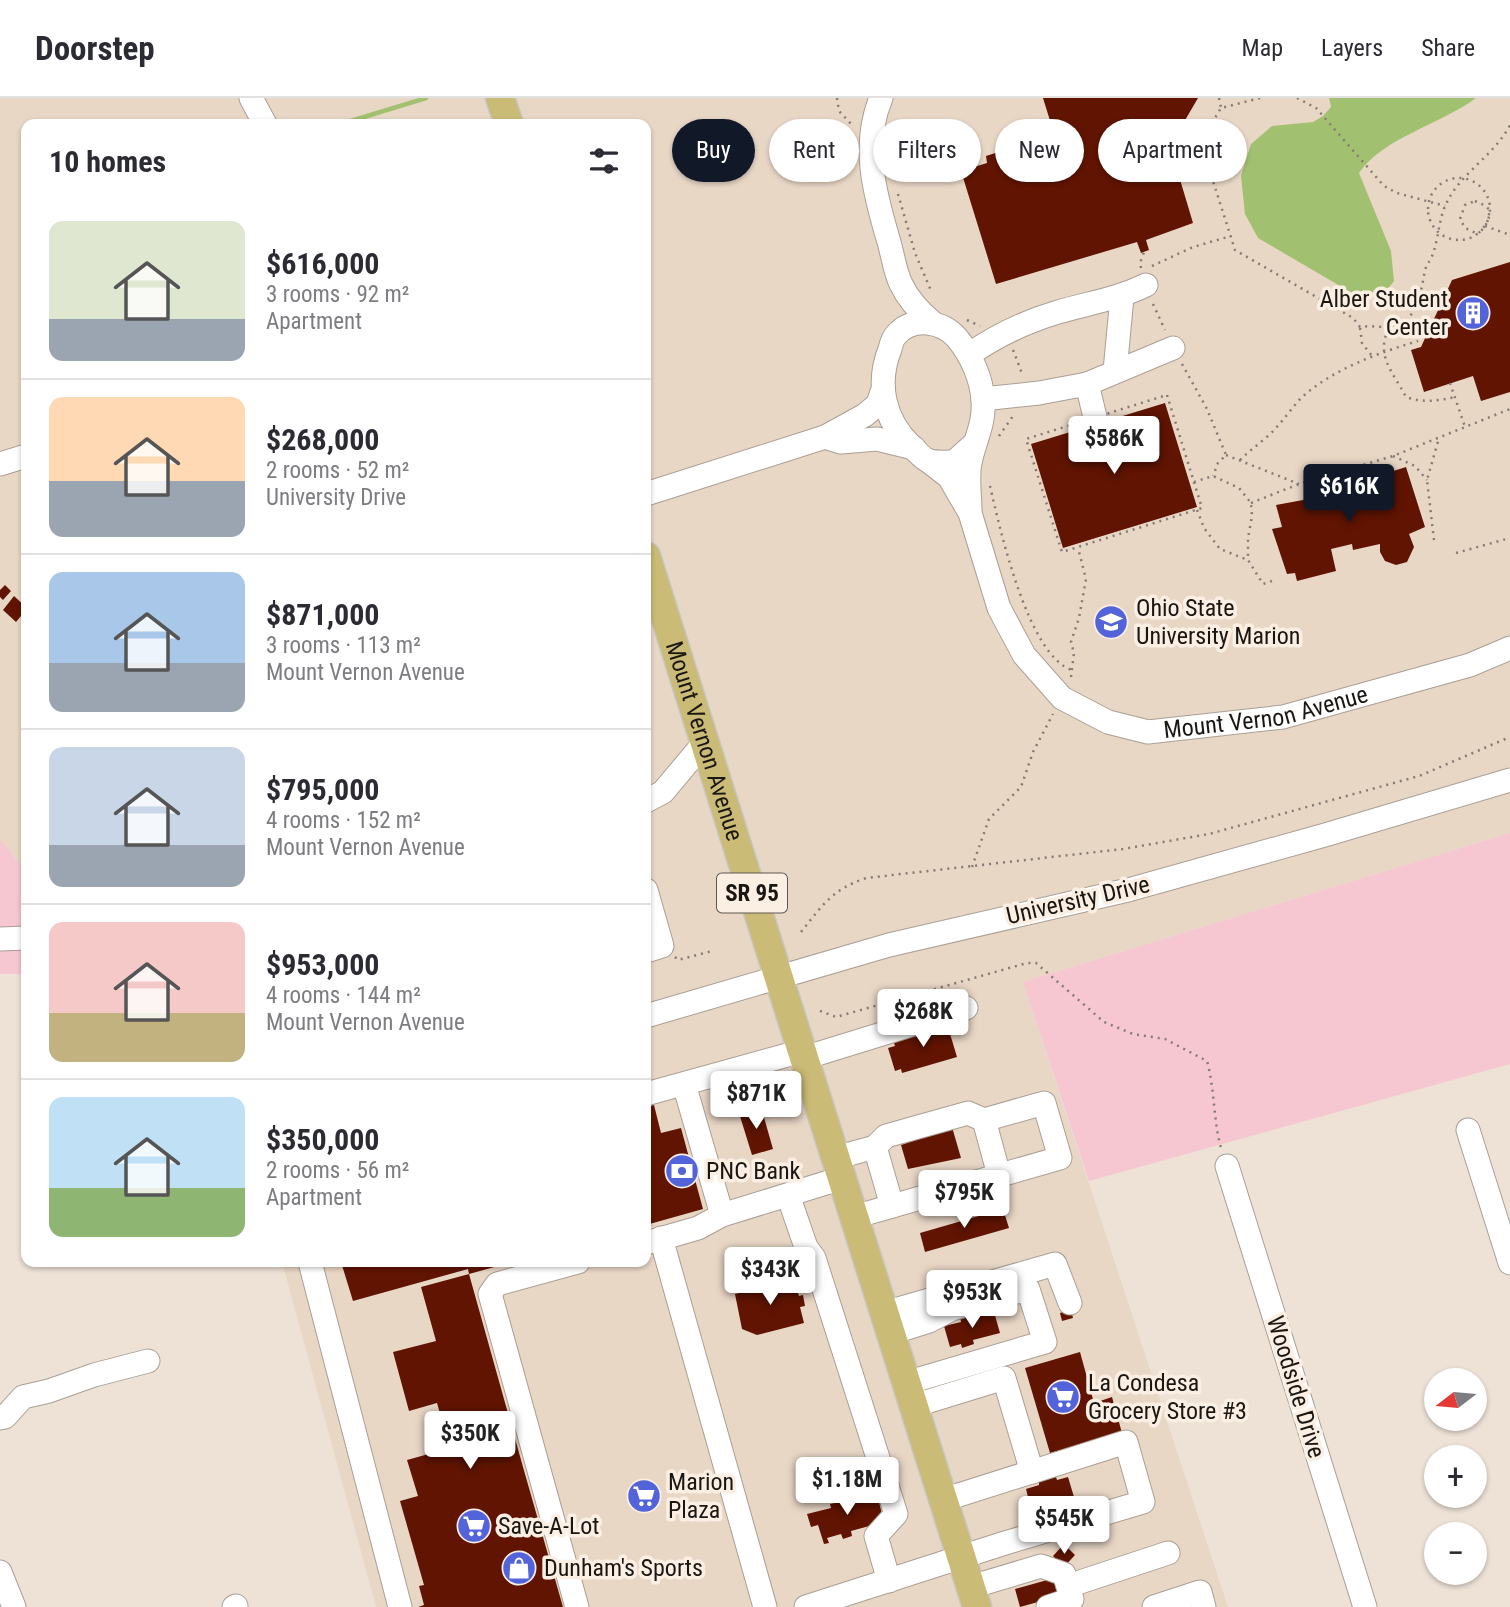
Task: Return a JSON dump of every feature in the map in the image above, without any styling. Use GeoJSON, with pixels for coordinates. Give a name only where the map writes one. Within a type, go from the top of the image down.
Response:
{"type":"FeatureCollection","features":[{"type":"Feature","properties":{"kind":"main road","name":"Mount Vernon Avenue"},"geometry":{"type":"LineString","coordinates":[[651,572],[974,1597]]}},
{"type":"Feature","properties":{"kind":"street"},"geometry":{"type":"LineString","coordinates":[[251,98],[262,119]]}},
{"type":"Feature","properties":{"kind":"street","name":"Mount Vernon Avenue"},"geometry":{"type":"LineString","coordinates":[[651,492],[825,437],[865,415],[878,404],[882,392],[883,366],[902,317],[901,284],[874,192],[870,151],[874,115],[881,98]]}},
{"type":"Feature","properties":{"kind":"street"},"geometry":{"type":"LineString","coordinates":[[970,354],[1000,336],[1054,313],[1122,297],[1144,278]]}},
{"type":"Feature","properties":{"kind":"street","name":"Mount Vernon Avenue"},"geometry":{"type":"LineString","coordinates":[[901,284],[919,312],[951,331],[970,354],[984,398],[983,420],[974,444],[969,472],[970,513]]}},
{"type":"Feature","properties":{"kind":"street"},"geometry":{"type":"LineString","coordinates":[[1115,371],[1122,297]]}},
{"type":"Feature","properties":{"kind":"street"},"geometry":{"type":"LineString","coordinates":[[895,335],[913,324],[932,322]]}},
{"type":"Feature","properties":{"kind":"street"},"geometry":{"type":"LineString","coordinates":[[984,398],[1039,393],[1087,384],[1173,348]]}},
{"type":"Feature","properties":{"kind":"street"},"geometry":{"type":"LineString","coordinates":[[1087,384],[1096,417]]}},
{"type":"Feature","properties":{"kind":"street","name":"Mount Vernon Avenue"},"geometry":{"type":"LineString","coordinates":[[882,392],[889,416],[901,436],[949,477],[970,513],[999,608],[1024,655],[1062,698],[1108,722],[1148,732],[1283,717],[1470,665],[1510,648]]}},
{"type":"Feature","properties":{"kind":"street","name":"Mount Vernon Avenue"},"geometry":{"type":"LineString","coordinates":[[825,437],[841,442],[877,439],[954,463],[974,444]]}},
{"type":"Feature","properties":{"kind":"street"},"geometry":{"type":"LineString","coordinates":[[0,464],[21,458]]}},
{"type":"Feature","properties":{"kind":"street"},"geometry":{"type":"LineString","coordinates":[[651,798],[663,792],[704,743]]}},
{"type":"Feature","properties":{"kind":"street","name":"University Drive"},"geometry":{"type":"LineString","coordinates":[[651,1015],[889,945],[1128,890],[1510,780]]}},
{"type":"Feature","properties":{"kind":"street"},"geometry":{"type":"LineString","coordinates":[[651,927],[654,949]]}},
{"type":"Feature","properties":{"kind":"street"},"geometry":{"type":"LineString","coordinates":[[0,939],[21,938]]}},
{"type":"Feature","properties":{"kind":"street"},"geometry":{"type":"LineString","coordinates":[[651,1093],[803,1055],[965,1008]]}},
{"type":"Feature","properties":{"kind":"street"},"geometry":{"type":"LineString","coordinates":[[684,1084],[722,1215]]}},
{"type":"Feature","properties":{"kind":"street"},"geometry":{"type":"LineString","coordinates":[[765,1607],[654,1240],[698,1228],[722,1215],[788,1195],[875,1147],[886,1136],[968,1113],[984,1121],[1044,1103],[1060,1158],[854,1217]]}},
{"type":"Feature","properties":{"kind":"street"},"geometry":{"type":"LineString","coordinates":[[984,1121],[999,1175]]}},
{"type":"Feature","properties":{"kind":"street"},"geometry":{"type":"LineString","coordinates":[[1468,1130],[1510,1263]]}},
{"type":"Feature","properties":{"kind":"street"},"geometry":{"type":"LineString","coordinates":[[875,1147],[892,1206]]}},
{"type":"Feature","properties":{"kind":"street","name":"Woodside Drive"},"geometry":{"type":"LineString","coordinates":[[1227,1166],[1366,1607]]}},
{"type":"Feature","properties":{"kind":"street"},"geometry":{"type":"LineString","coordinates":[[788,1195],[806,1247],[814,1258],[896,1514],[876,1536],[889,1581]]}},
{"type":"Feature","properties":{"kind":"street"},"geometry":{"type":"LineString","coordinates":[[888,1323],[1055,1264],[1070,1303]]}},
{"type":"Feature","properties":{"kind":"street"},"geometry":{"type":"LineString","coordinates":[[311,1267],[400,1607]]}},
{"type":"Feature","properties":{"kind":"street"},"geometry":{"type":"LineString","coordinates":[[560,1267],[497,1284],[490,1294],[577,1607]]}},
{"type":"Feature","properties":{"kind":"street"},"geometry":{"type":"LineString","coordinates":[[888,1323],[929,1321],[952,1309],[1028,1289],[1045,1342],[910,1394]]}},
{"type":"Feature","properties":{"kind":"street"},"geometry":{"type":"LineString","coordinates":[[0,1418],[5,1417],[23,1396],[50,1391],[94,1375],[148,1361]]}},
{"type":"Feature","properties":{"kind":"street"},"geometry":{"type":"LineString","coordinates":[[910,1394],[1004,1378],[1032,1472]]}},
{"type":"Feature","properties":{"kind":"street"},"geometry":{"type":"LineString","coordinates":[[806,1607],[831,1603],[961,1557],[1143,1502],[1126,1442],[943,1500]]}},
{"type":"Feature","properties":{"kind":"street"},"geometry":{"type":"LineString","coordinates":[[1068,1587],[1168,1553]]}},
{"type":"Feature","properties":{"kind":"street"},"geometry":{"type":"LineString","coordinates":[[974,1597],[1041,1566],[1064,1574],[1072,1600],[1048,1607]]}},
{"type":"Feature","properties":{"kind":"street"},"geometry":{"type":"LineString","coordinates":[[0,1572],[14,1607]]}},
{"type":"Feature","properties":{"kind":"street"},"geometry":{"type":"LineString","coordinates":[[1154,1607],[1200,1592],[1204,1607]]}},
{"type":"Feature","properties":{"kind":"path"},"geometry":{"type":"LineString","coordinates":[[837,98],[839,111],[853,126],[860,128]]}},
{"type":"Feature","properties":{"kind":"path"},"geometry":{"type":"LineString","coordinates":[[1214,119],[1221,108],[1219,98]]}},
{"type":"Feature","properties":{"kind":"path"},"geometry":{"type":"LineString","coordinates":[[1221,108],[1261,98]]}},
{"type":"Feature","properties":{"kind":"path"},"geometry":{"type":"LineString","coordinates":[[1297,98],[1316,108],[1384,186],[1398,193],[1445,206]]}},
{"type":"Feature","properties":{"kind":"path"},"geometry":{"type":"LineString","coordinates":[[1360,327],[1373,325],[1388,329],[1410,316],[1418,303],[1426,266],[1432,256],[1445,206],[1457,184],[1504,137],[1510,125]]}},
{"type":"Feature","properties":{"kind":"path"},"geometry":{"type":"LineString","coordinates":[[1463,178],[1478,184],[1485,192],[1490,210],[1485,226],[1478,234],[1460,240],[1450,239],[1437,231],[1429,219],[1429,203],[1434,191],[1441,184],[1450,179],[1463,178]]}},
{"type":"Feature","properties":{"kind":"path"},"geometry":{"type":"LineString","coordinates":[[1213,182],[1235,250],[1353,318],[1360,327],[1362,343],[1372,356]]}},
{"type":"Feature","properties":{"kind":"path"},"geometry":{"type":"LineString","coordinates":[[1478,234],[1462,224],[1462,209],[1475,201],[1490,210]]}},
{"type":"Feature","properties":{"kind":"path"},"geometry":{"type":"LineString","coordinates":[[1485,226],[1510,235]]}},
{"type":"Feature","properties":{"kind":"path"},"geometry":{"type":"LineString","coordinates":[[1144,278],[1193,247],[1231,236]]}},
{"type":"Feature","properties":{"kind":"path"},"geometry":{"type":"LineString","coordinates":[[1388,329],[1382,342],[1382,352],[1406,397],[1419,401],[1455,397]]}},
{"type":"Feature","properties":{"kind":"path"},"geometry":{"type":"LineString","coordinates":[[1240,460],[1269,434],[1302,398],[1346,369],[1372,356],[1418,341]]}},
{"type":"Feature","properties":{"kind":"path"},"geometry":{"type":"LineString","coordinates":[[1450,383],[1465,427]]}},
{"type":"Feature","properties":{"kind":"path"},"geometry":{"type":"LineString","coordinates":[[1167,395],[1202,508],[1062,552],[1026,439],[1096,417],[1167,395]]}},
{"type":"Feature","properties":{"kind":"path"},"geometry":{"type":"LineString","coordinates":[[1251,503],[1299,484],[1394,456],[1510,409]]}},
{"type":"Feature","properties":{"kind":"path"},"geometry":{"type":"LineString","coordinates":[[1434,540],[1427,480],[1439,438]]}},
{"type":"Feature","properties":{"kind":"path"},"geometry":{"type":"LineString","coordinates":[[1226,455],[1299,484]]}},
{"type":"Feature","properties":{"kind":"path"},"geometry":{"type":"LineString","coordinates":[[1394,456],[1415,466],[1427,480]]}},
{"type":"Feature","properties":{"kind":"path"},"geometry":{"type":"LineString","coordinates":[[1194,482],[1213,476],[1239,488],[1251,503],[1248,560],[1264,584],[1272,581]]}},
{"type":"Feature","properties":{"kind":"path"},"geometry":{"type":"LineString","coordinates":[[1197,510],[1204,528],[1220,550],[1248,560]]}},
{"type":"Feature","properties":{"kind":"path"},"geometry":{"type":"LineString","coordinates":[[1456,553],[1510,538]]}},
{"type":"Feature","properties":{"kind":"path"},"geometry":{"type":"LineString","coordinates":[[972,867],[989,819],[1021,787],[1033,752],[1070,684],[1074,653],[1071,642],[1079,618],[1086,579],[1077,547]]}},
{"type":"Feature","properties":{"kind":"path"},"geometry":{"type":"LineString","coordinates":[[801,932],[831,895],[846,885],[866,878],[1123,849],[1209,834],[1419,776],[1510,737]]}},
{"type":"Feature","properties":{"kind":"path"},"geometry":{"type":"LineString","coordinates":[[654,949],[678,960],[712,951]]}},
{"type":"Feature","properties":{"kind":"path"},"geometry":{"type":"LineString","coordinates":[[820,1011],[836,1017],[1027,963],[1036,964],[1104,1023],[1133,1034],[1165,1039],[1207,1061],[1213,1083],[1216,1129],[1227,1166]]}},
{"type":"Feature","properties":{"kind":"shaded area"},"geometry":{"type":"Polygon","coordinates":[[[0,98],[1510,98],[1510,833],[1023,982],[1228,1607],[376,1607],[283,1267],[651,1267],[651,119],[21,119],[21,866],[0,839],[0,98]]]}},
{"type":"Feature","properties":{"kind":"shaded area"},"geometry":{"type":"Polygon","coordinates":[[[1329,98],[1476,98],[1383,150],[1359,173],[1391,251],[1394,281],[1386,291],[1352,293],[1258,238],[1245,214],[1242,182],[1247,182],[1247,157],[1251,144],[1272,126],[1313,122],[1331,107],[1329,98]]]}},
{"type":"Feature","properties":{"kind":"shaded area"},"geometry":{"type":"Polygon","coordinates":[[[1510,833],[1510,1064],[1089,1181],[1023,982],[1510,833]]]}},
{"type":"Feature","properties":{"kind":"shaded area"},"geometry":{"type":"Polygon","coordinates":[[[0,839],[21,866],[21,974],[0,974],[0,839]]]}},
{"type":"Feature","properties":{"kind":"building"},"geometry":{"type":"Polygon","coordinates":[[[1043,98],[1198,98],[1186,119],[1098,119],[1098,182],[1181,182],[1193,223],[1146,240],[1149,250],[1141,253],[1137,242],[996,284],[964,182],[981,182],[981,165],[987,163],[986,156],[995,153],[995,182],[1084,182],[1084,119],[1050,119],[1043,98]]]}},
{"type":"Feature","properties":{"kind":"building","name":"Alber Student Center"},"geometry":{"type":"Polygon","coordinates":[[[1510,262],[1510,392],[1481,401],[1473,376],[1424,392],[1411,350],[1421,347],[1452,280],[1510,262]]]}},
{"type":"Feature","properties":{"kind":"building"},"geometry":{"type":"Polygon","coordinates":[[[1165,403],[1197,507],[1063,548],[1031,444],[1165,403]]]}},
{"type":"Feature","properties":{"kind":"building"},"geometry":{"type":"Polygon","coordinates":[[[1406,467],[1425,527],[1409,534],[1414,547],[1407,562],[1396,565],[1385,561],[1380,552],[1380,544],[1353,550],[1352,544],[1331,549],[1336,571],[1297,581],[1295,573],[1287,574],[1272,529],[1282,527],[1276,505],[1314,498],[1325,504],[1326,490],[1342,475],[1357,474],[1374,489],[1390,484],[1387,473],[1406,467]]]}},
{"type":"Feature","properties":{"kind":"building"},"geometry":{"type":"Polygon","coordinates":[[[5,585],[11,591],[3,600],[0,590],[5,585]]]}},
{"type":"Feature","properties":{"kind":"building"},"geometry":{"type":"Polygon","coordinates":[[[14,596],[21,602],[21,616],[16,622],[3,610],[14,596]]]}},
{"type":"Feature","properties":{"kind":"building"},"geometry":{"type":"Polygon","coordinates":[[[944,1024],[948,1027],[957,1057],[902,1073],[901,1069],[895,1071],[888,1048],[911,1037],[910,1033],[944,1024]]]}},
{"type":"Feature","properties":{"kind":"building"},"geometry":{"type":"Polygon","coordinates":[[[654,1105],[661,1133],[681,1128],[703,1209],[651,1224],[651,1106],[654,1105]]]}},
{"type":"Feature","properties":{"kind":"building"},"geometry":{"type":"Polygon","coordinates":[[[761,1107],[773,1149],[752,1155],[739,1113],[761,1107]]]}},
{"type":"Feature","properties":{"kind":"building"},"geometry":{"type":"Polygon","coordinates":[[[952,1127],[961,1158],[908,1169],[901,1145],[916,1140],[917,1137],[952,1127]]]}},
{"type":"Feature","properties":{"kind":"building"},"geometry":{"type":"Polygon","coordinates":[[[1003,1209],[1009,1228],[925,1252],[920,1233],[1003,1209]]]}},
{"type":"Feature","properties":{"kind":"building"},"geometry":{"type":"Polygon","coordinates":[[[343,1267],[494,1267],[469,1274],[468,1269],[353,1301],[343,1267]]]}},
{"type":"Feature","properties":{"kind":"building"},"geometry":{"type":"Polygon","coordinates":[[[469,1274],[563,1607],[418,1607],[424,1605],[419,1586],[424,1585],[400,1501],[418,1496],[407,1460],[450,1448],[437,1403],[409,1411],[393,1352],[436,1341],[421,1287],[469,1274]]]}},
{"type":"Feature","properties":{"kind":"building"},"geometry":{"type":"Polygon","coordinates":[[[772,1278],[773,1285],[794,1279],[799,1296],[803,1295],[805,1306],[800,1307],[804,1323],[757,1335],[742,1329],[735,1294],[761,1287],[759,1282],[772,1278]]]}},
{"type":"Feature","properties":{"kind":"building"},"geometry":{"type":"Polygon","coordinates":[[[1071,1309],[1073,1318],[1062,1321],[1060,1313],[1071,1309]]]}},
{"type":"Feature","properties":{"kind":"building"},"geometry":{"type":"Polygon","coordinates":[[[994,1312],[1000,1333],[973,1340],[974,1344],[962,1348],[961,1344],[950,1347],[944,1326],[961,1322],[960,1317],[971,1314],[973,1318],[994,1312]]]}},
{"type":"Feature","properties":{"kind":"building"},"geometry":{"type":"Polygon","coordinates":[[[1080,1352],[1094,1403],[1112,1397],[1122,1433],[1050,1453],[1025,1368],[1080,1352]]]}},
{"type":"Feature","properties":{"kind":"building"},"geometry":{"type":"Polygon","coordinates":[[[1056,1477],[1057,1480],[1068,1477],[1074,1497],[1031,1509],[1026,1489],[1056,1477]]]}},
{"type":"Feature","properties":{"kind":"building"},"geometry":{"type":"Polygon","coordinates":[[[877,1494],[884,1522],[851,1531],[852,1536],[843,1539],[841,1534],[827,1538],[829,1543],[824,1544],[818,1525],[811,1527],[807,1514],[831,1508],[830,1504],[877,1494]]]}},
{"type":"Feature","properties":{"kind":"building"},"geometry":{"type":"Polygon","coordinates":[[[1064,1544],[1075,1555],[1064,1567],[1053,1556],[1064,1544]]]}},
{"type":"Feature","properties":{"kind":"building"},"geometry":{"type":"Polygon","coordinates":[[[1058,1577],[1063,1595],[1020,1607],[1015,1589],[1058,1577]]]}},
{"type":"Feature","properties":{"kind":"waterway"},"geometry":{"type":"LineString","coordinates":[[357,119],[426,98]]}},
{"type":"Feature","properties":{"kind":"place","name":"Alber Student Center"},"geometry":{"type":"Point","coordinates":[1473,313]}},
{"type":"Feature","properties":{"kind":"place","name":"Ohio State University Marion"},"geometry":{"type":"Point","coordinates":[1111,622]}},
{"type":"Feature","properties":{"kind":"place","name":"PNC Bank"},"geometry":{"type":"Point","coordinates":[682,1171]}},
{"type":"Feature","properties":{"kind":"place","name":"La Condesa Grocery Store #3"},"geometry":{"type":"Point","coordinates":[1063,1397]}},
{"type":"Feature","properties":{"kind":"place","name":"Marion Plaza"},"geometry":{"type":"Point","coordinates":[644,1496]}},
{"type":"Feature","properties":{"kind":"place","name":"Save-A-Lot"},"geometry":{"type":"Point","coordinates":[474,1526]}},
{"type":"Feature","properties":{"kind":"place","name":"Dunham's Sports"},"geometry":{"type":"Point","coordinates":[519,1568]}}]}
